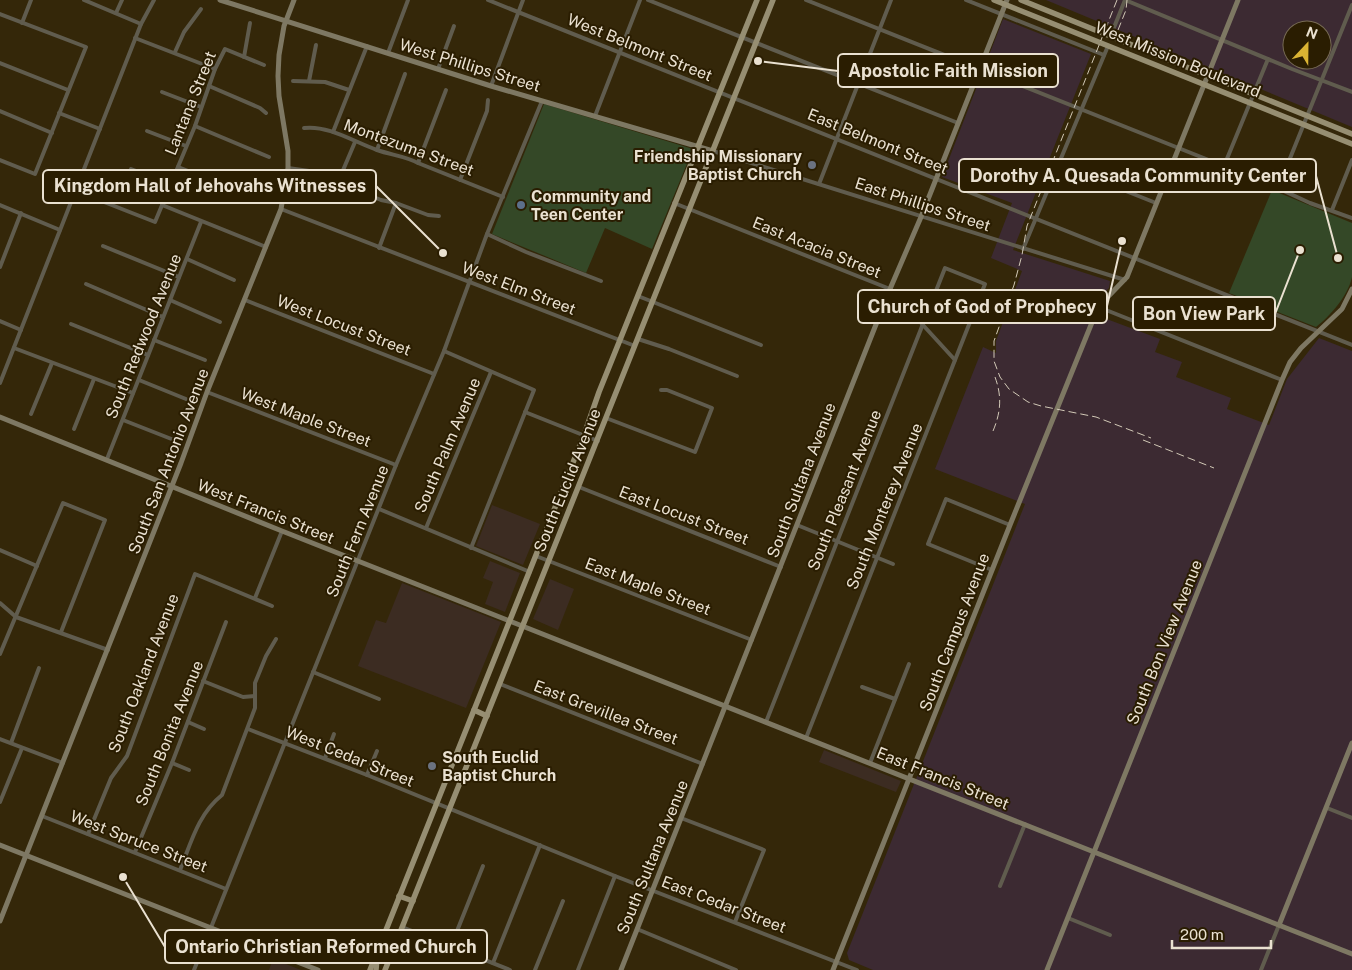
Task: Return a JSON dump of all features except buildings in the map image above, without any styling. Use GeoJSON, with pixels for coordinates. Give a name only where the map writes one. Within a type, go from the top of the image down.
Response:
{"type":"FeatureCollection","features":[{"type":"Feature","properties":{"kind":"main road","name":"South Euclid Avenue"},"geometry":{"type":"LineString","coordinates":[[370,970],[530,572],[674,203],[757,0]]}},
{"type":"Feature","properties":{"kind":"main road","name":"South Euclid Avenue"},"geometry":{"type":"LineString","coordinates":[[385,970],[774,0]]}},
{"type":"Feature","properties":{"kind":"main road","name":"West Mission Boulevard"},"geometry":{"type":"LineString","coordinates":[[994,0],[1006,2],[1108,46],[1352,144]]}},
{"type":"Feature","properties":{"kind":"main road"},"geometry":{"type":"LineString","coordinates":[[1021,0],[1352,134]]}},
{"type":"Feature","properties":{"kind":"main road"},"geometry":{"type":"LineString","coordinates":[[474,710],[487,716]]}},
{"type":"Feature","properties":{"kind":"main road"},"geometry":{"type":"LineString","coordinates":[[399,896],[412,901]]}},
{"type":"Feature","properties":{"kind":"main road"},"geometry":{"type":"LineString","coordinates":[[376,970],[382,939]]}},
{"type":"Feature","properties":{"kind":"street"},"geometry":{"type":"LineString","coordinates":[[22,23],[31,0]]}},
{"type":"Feature","properties":{"kind":"street"},"geometry":{"type":"LineString","coordinates":[[84,0],[141,24]]}},
{"type":"Feature","properties":{"kind":"street"},"geometry":{"type":"LineString","coordinates":[[116,13],[122,0]]}},
{"type":"Feature","properties":{"kind":"street"},"geometry":{"type":"LineString","coordinates":[[0,383],[141,24],[154,0]]}},
{"type":"Feature","properties":{"kind":"street","name":"West Phillips Street"},"geometry":{"type":"LineString","coordinates":[[220,0],[491,86],[713,151]]}},
{"type":"Feature","properties":{"kind":"street","name":"South San Antonio Avenue"},"geometry":{"type":"LineString","coordinates":[[0,921],[108,650],[207,392],[281,209],[288,168],[288,150],[278,76],[279,45],[294,0]]}},
{"type":"Feature","properties":{"kind":"street"},"geometry":{"type":"LineString","coordinates":[[388,53],[408,0]]}},
{"type":"Feature","properties":{"kind":"street","name":"West Belmont Street"},"geometry":{"type":"LineString","coordinates":[[488,0],[728,95]]}},
{"type":"Feature","properties":{"kind":"street"},"geometry":{"type":"LineString","coordinates":[[491,86],[523,0]]}},
{"type":"Feature","properties":{"kind":"street"},"geometry":{"type":"LineString","coordinates":[[595,116],[640,0]]}},
{"type":"Feature","properties":{"kind":"street"},"geometry":{"type":"LineString","coordinates":[[648,0],[958,124]]}},
{"type":"Feature","properties":{"kind":"street"},"geometry":{"type":"LineString","coordinates":[[806,0],[1224,166],[1310,203],[1352,218]]}},
{"type":"Feature","properties":{"kind":"street"},"geometry":{"type":"LineString","coordinates":[[819,184],[891,0]]}},
{"type":"Feature","properties":{"kind":"street"},"geometry":{"type":"LineString","coordinates":[[966,0],[1104,56]]}},
{"type":"Feature","properties":{"kind":"street"},"geometry":{"type":"LineString","coordinates":[[1111,36],[1125,0],[1352,92]]}},
{"type":"Feature","properties":{"kind":"street"},"geometry":{"type":"LineString","coordinates":[[1238,0],[1125,280],[1100,305],[1106,310],[1282,380]]}},
{"type":"Feature","properties":{"kind":"street","name":"South Sultana Avenue"},"geometry":{"type":"LineString","coordinates":[[621,970],[908,243],[921,217],[1006,2]]}},
{"type":"Feature","properties":{"kind":"street"},"geometry":{"type":"LineString","coordinates":[[1278,188],[1352,5]]}},
{"type":"Feature","properties":{"kind":"street"},"geometry":{"type":"LineString","coordinates":[[175,52],[184,32],[201,9]]}},
{"type":"Feature","properties":{"kind":"street"},"geometry":{"type":"LineString","coordinates":[[0,14],[86,47],[35,174],[0,160]]}},
{"type":"Feature","properties":{"kind":"street"},"geometry":{"type":"LineString","coordinates":[[250,23],[244,57],[264,65]]}},
{"type":"Feature","properties":{"kind":"street"},"geometry":{"type":"LineString","coordinates":[[438,69],[454,26]]}},
{"type":"Feature","properties":{"kind":"street"},"geometry":{"type":"LineString","coordinates":[[136,38],[216,69]]}},
{"type":"Feature","properties":{"kind":"street"},"geometry":{"type":"LineString","coordinates":[[309,81],[316,45]]}},
{"type":"Feature","properties":{"kind":"street"},"geometry":{"type":"LineString","coordinates":[[333,132],[367,46]]}},
{"type":"Feature","properties":{"kind":"street"},"geometry":{"type":"LineString","coordinates":[[1023,249],[1108,46]]}},
{"type":"Feature","properties":{"kind":"street","name":"Lantana Street"},"geometry":{"type":"LineString","coordinates":[[76,191],[156,222],[225,49],[244,57]]}},
{"type":"Feature","properties":{"kind":"street"},"geometry":{"type":"LineString","coordinates":[[1224,166],[1268,59]]}},
{"type":"Feature","properties":{"kind":"street"},"geometry":{"type":"LineString","coordinates":[[0,63],[68,90]]}},
{"type":"Feature","properties":{"kind":"street"},"geometry":{"type":"LineString","coordinates":[[376,150],[405,74]]}},
{"type":"Feature","properties":{"kind":"street"},"geometry":{"type":"LineString","coordinates":[[293,81],[325,82],[349,90]]}},
{"type":"Feature","properties":{"kind":"street"},"geometry":{"type":"LineString","coordinates":[[209,86],[260,108],[266,113]]}},
{"type":"Feature","properties":{"kind":"street"},"geometry":{"type":"LineString","coordinates":[[418,163],[446,90]]}},
{"type":"Feature","properties":{"kind":"street"},"geometry":{"type":"LineString","coordinates":[[162,92],[201,107]]}},
{"type":"Feature","properties":{"kind":"street","name":"East Belmont Street"},"geometry":{"type":"LineString","coordinates":[[728,95],[1352,345]]}},
{"type":"Feature","properties":{"kind":"street"},"geometry":{"type":"LineString","coordinates":[[460,180],[487,110],[488,100]]}},
{"type":"Feature","properties":{"kind":"street","name":"South Fern Avenue"},"geometry":{"type":"LineString","coordinates":[[194,970],[396,465],[444,351],[487,234],[542,101]]}},
{"type":"Feature","properties":{"kind":"street"},"geometry":{"type":"LineString","coordinates":[[0,111],[52,133]]}},
{"type":"Feature","properties":{"kind":"street"},"geometry":{"type":"LineString","coordinates":[[59,112],[100,130]]}},
{"type":"Feature","properties":{"kind":"street"},"geometry":{"type":"LineString","coordinates":[[195,126],[269,157]]}},
{"type":"Feature","properties":{"kind":"street","name":"Montezuma Street"},"geometry":{"type":"LineString","coordinates":[[304,128],[313,127],[333,132],[376,150],[408,158],[503,197]]}},
{"type":"Feature","properties":{"kind":"street"},"geometry":{"type":"LineString","coordinates":[[146,131],[186,146]]}},
{"type":"Feature","properties":{"kind":"street"},"geometry":{"type":"LineString","coordinates":[[338,182],[355,142]]}},
{"type":"Feature","properties":{"kind":"street","name":"East Phillips Street"},"geometry":{"type":"LineString","coordinates":[[713,151],[1125,280]]}},
{"type":"Feature","properties":{"kind":"street"},"geometry":{"type":"LineString","coordinates":[[1332,210],[1352,160]]}},
{"type":"Feature","properties":{"kind":"street"},"geometry":{"type":"LineString","coordinates":[[1058,164],[1156,203]]}},
{"type":"Feature","properties":{"kind":"street"},"geometry":{"type":"LineString","coordinates":[[178,167],[267,202]]}},
{"type":"Feature","properties":{"kind":"street"},"geometry":{"type":"LineString","coordinates":[[131,168],[170,184]]}},
{"type":"Feature","properties":{"kind":"street"},"geometry":{"type":"LineString","coordinates":[[288,168],[309,171],[381,200],[396,203],[428,215],[439,216]]}},
{"type":"Feature","properties":{"kind":"street"},"geometry":{"type":"LineString","coordinates":[[379,248],[396,203]]}},
{"type":"Feature","properties":{"kind":"street","name":"East Acacia Street"},"geometry":{"type":"LineString","coordinates":[[674,203],[890,289],[955,360]]}},
{"type":"Feature","properties":{"kind":"street"},"geometry":{"type":"LineString","coordinates":[[0,205],[60,230]]}},
{"type":"Feature","properties":{"kind":"street"},"geometry":{"type":"LineString","coordinates":[[162,205],[201,222],[266,246]]}},
{"type":"Feature","properties":{"kind":"street","name":"West Elm Street"},"geometry":{"type":"LineString","coordinates":[[281,209],[635,346]]}},
{"type":"Feature","properties":{"kind":"street"},"geometry":{"type":"LineString","coordinates":[[0,267],[21,214]]}},
{"type":"Feature","properties":{"kind":"street","name":"South Redwood Avenue"},"geometry":{"type":"LineString","coordinates":[[107,459],[201,222]]}},
{"type":"Feature","properties":{"kind":"street"},"geometry":{"type":"LineString","coordinates":[[487,234],[526,252],[601,281]]}},
{"type":"Feature","properties":{"kind":"street"},"geometry":{"type":"LineString","coordinates":[[103,246],[179,277]]}},
{"type":"Feature","properties":{"kind":"street"},"geometry":{"type":"LineString","coordinates":[[0,248],[6,250]]}},
{"type":"Feature","properties":{"kind":"street"},"geometry":{"type":"LineString","coordinates":[[186,259],[234,280]]}},
{"type":"Feature","properties":{"kind":"street","name":"South Monterey Avenue"},"geometry":{"type":"LineString","coordinates":[[806,738],[985,284],[945,268]]}},
{"type":"Feature","properties":{"kind":"street","name":"South Pleasant Avenue"},"geometry":{"type":"LineString","coordinates":[[766,722],[945,268]]}},
{"type":"Feature","properties":{"kind":"street"},"geometry":{"type":"LineString","coordinates":[[86,284],[163,317]]}},
{"type":"Feature","properties":{"kind":"street","name":"South Bon View Avenue"},"geometry":{"type":"LineString","coordinates":[[1047,970],[1290,362],[1301,348],[1342,309],[1352,289]]}},
{"type":"Feature","properties":{"kind":"street"},"geometry":{"type":"LineString","coordinates":[[638,296],[761,345]]}},
{"type":"Feature","properties":{"kind":"street"},"geometry":{"type":"LineString","coordinates":[[170,300],[220,322]]}},
{"type":"Feature","properties":{"kind":"street","name":"West Locust Street"},"geometry":{"type":"LineString","coordinates":[[245,300],[434,374]]}},
{"type":"Feature","properties":{"kind":"street","name":"South Campus Avenue"},"geometry":{"type":"LineString","coordinates":[[834,970],[1010,525],[1100,305]]}},
{"type":"Feature","properties":{"kind":"street"},"geometry":{"type":"LineString","coordinates":[[0,321],[21,330]]}},
{"type":"Feature","properties":{"kind":"street"},"geometry":{"type":"LineString","coordinates":[[71,324],[148,355]]}},
{"type":"Feature","properties":{"kind":"street"},"geometry":{"type":"LineString","coordinates":[[638,339],[738,376]]}},
{"type":"Feature","properties":{"kind":"street"},"geometry":{"type":"LineString","coordinates":[[154,340],[205,360]]}},
{"type":"Feature","properties":{"kind":"street"},"geometry":{"type":"LineString","coordinates":[[14,348],[133,394]]}},
{"type":"Feature","properties":{"kind":"street"},"geometry":{"type":"LineString","coordinates":[[444,351],[534,390],[471,548]]}},
{"type":"Feature","properties":{"kind":"street"},"geometry":{"type":"LineString","coordinates":[[31,414],[52,363]]}},
{"type":"Feature","properties":{"kind":"street","name":"South Palm Avenue"},"geometry":{"type":"LineString","coordinates":[[426,528],[491,372]]}},
{"type":"Feature","properties":{"kind":"street"},"geometry":{"type":"LineString","coordinates":[[74,429],[94,378]]}},
{"type":"Feature","properties":{"kind":"street"},"geometry":{"type":"LineString","coordinates":[[138,380],[186,399]]}},
{"type":"Feature","properties":{"kind":"street"},"geometry":{"type":"LineString","coordinates":[[606,418],[695,452],[712,408],[667,390],[661,390]]}},
{"type":"Feature","properties":{"kind":"street","name":"West Maple Street"},"geometry":{"type":"LineString","coordinates":[[207,392],[396,465]]}},
{"type":"Feature","properties":{"kind":"street"},"geometry":{"type":"LineString","coordinates":[[525,412],[598,440]]}},
{"type":"Feature","properties":{"kind":"street","name":"West Francis Street"},"geometry":{"type":"LineString","coordinates":[[0,417],[524,626]]}},
{"type":"Feature","properties":{"kind":"street"},"geometry":{"type":"LineString","coordinates":[[123,420],[174,440]]}},
{"type":"Feature","properties":{"kind":"street","name":"East Locust Street"},"geometry":{"type":"LineString","coordinates":[[579,487],[780,567]]}},
{"type":"Feature","properties":{"kind":"street"},"geometry":{"type":"LineString","coordinates":[[992,570],[928,544],[946,499],[1010,525]]}},
{"type":"Feature","properties":{"kind":"street"},"geometry":{"type":"LineString","coordinates":[[0,654],[1,647],[47,545],[63,503],[105,520],[61,632]]}},
{"type":"Feature","properties":{"kind":"street"},"geometry":{"type":"LineString","coordinates":[[379,509],[530,572]]}},
{"type":"Feature","properties":{"kind":"street"},"geometry":{"type":"LineString","coordinates":[[797,525],[893,564]]}},
{"type":"Feature","properties":{"kind":"street"},"geometry":{"type":"LineString","coordinates":[[272,606],[255,598],[282,531]]}},
{"type":"Feature","properties":{"kind":"street"},"geometry":{"type":"LineString","coordinates":[[0,550],[36,566]]}},
{"type":"Feature","properties":{"kind":"street","name":"East Maple Street"},"geometry":{"type":"LineString","coordinates":[[536,556],[752,640]]}},
{"type":"Feature","properties":{"kind":"street","name":"South Oakland Avenue"},"geometry":{"type":"LineString","coordinates":[[88,834],[111,778],[127,756],[195,574],[255,598]]}},
{"type":"Feature","properties":{"kind":"street"},"geometry":{"type":"LineString","coordinates":[[0,603],[16,617],[108,650]]}},
{"type":"Feature","properties":{"kind":"street","name":"South Bonita Avenue"},"geometry":{"type":"LineString","coordinates":[[135,852],[172,763],[226,622]]}},
{"type":"Feature","properties":{"kind":"street","name":"East Francis Street"},"geometry":{"type":"LineString","coordinates":[[524,626],[1352,954]]}},
{"type":"Feature","properties":{"kind":"street"},"geometry":{"type":"LineString","coordinates":[[180,870],[202,816],[211,804],[222,795],[255,708],[255,683],[266,656],[276,639]]}},
{"type":"Feature","properties":{"kind":"street"},"geometry":{"type":"LineString","coordinates":[[870,763],[909,664]]}},
{"type":"Feature","properties":{"kind":"street"},"geometry":{"type":"LineString","coordinates":[[11,743],[39,668]]}},
{"type":"Feature","properties":{"kind":"street"},"geometry":{"type":"LineString","coordinates":[[313,672],[379,699]]}},
{"type":"Feature","properties":{"kind":"street"},"geometry":{"type":"LineString","coordinates":[[203,681],[244,697],[255,696]]}},
{"type":"Feature","properties":{"kind":"street","name":"East Grevillea Street"},"geometry":{"type":"LineString","coordinates":[[500,684],[703,764]]}},
{"type":"Feature","properties":{"kind":"street"},"geometry":{"type":"LineString","coordinates":[[862,686],[895,699]]}},
{"type":"Feature","properties":{"kind":"street"},"geometry":{"type":"LineString","coordinates":[[188,722],[204,729]]}},
{"type":"Feature","properties":{"kind":"street","name":"West Cedar Street"},"geometry":{"type":"LineString","coordinates":[[248,729],[325,758],[443,807]]}},
{"type":"Feature","properties":{"kind":"street"},"geometry":{"type":"LineString","coordinates":[[325,758],[334,734]]}},
{"type":"Feature","properties":{"kind":"street"},"geometry":{"type":"LineString","coordinates":[[0,739],[63,763]]}},
{"type":"Feature","properties":{"kind":"street"},"geometry":{"type":"LineString","coordinates":[[1261,970],[1352,743]]}},
{"type":"Feature","properties":{"kind":"street"},"geometry":{"type":"LineString","coordinates":[[0,802],[22,748]]}},
{"type":"Feature","properties":{"kind":"street"},"geometry":{"type":"LineString","coordinates":[[367,775],[377,751]]}},
{"type":"Feature","properties":{"kind":"street"},"geometry":{"type":"LineString","coordinates":[[172,763],[189,770]]}},
{"type":"Feature","properties":{"kind":"street","name":"East Cedar Street"},"geometry":{"type":"LineString","coordinates":[[443,807],[857,970]]}},
{"type":"Feature","properties":{"kind":"street"},"geometry":{"type":"LineString","coordinates":[[1327,808],[1352,818]]}},
{"type":"Feature","properties":{"kind":"street","name":"West Spruce Street"},"geometry":{"type":"LineString","coordinates":[[42,816],[226,889]]}},
{"type":"Feature","properties":{"kind":"street"},"geometry":{"type":"LineString","coordinates":[[681,818],[764,850],[735,922]]}},
{"type":"Feature","properties":{"kind":"street"},"geometry":{"type":"LineString","coordinates":[[1000,886],[1025,824]]}},
{"type":"Feature","properties":{"kind":"street"},"geometry":{"type":"LineString","coordinates":[[0,845],[318,970]]}},
{"type":"Feature","properties":{"kind":"street"},"geometry":{"type":"LineString","coordinates":[[493,963],[540,845]]}},
{"type":"Feature","properties":{"kind":"street"},"geometry":{"type":"LineString","coordinates":[[451,946],[483,866]]}},
{"type":"Feature","properties":{"kind":"street"},"geometry":{"type":"LineString","coordinates":[[578,970],[615,876]]}},
{"type":"Feature","properties":{"kind":"street"},"geometry":{"type":"LineString","coordinates":[[535,970],[563,901]]}},
{"type":"Feature","properties":{"kind":"street"},"geometry":{"type":"LineString","coordinates":[[1068,918],[1110,935]]}},
{"type":"Feature","properties":{"kind":"street"},"geometry":{"type":"LineString","coordinates":[[402,927],[510,970]]}},
{"type":"Feature","properties":{"kind":"street"},"geometry":{"type":"LineString","coordinates":[[637,929],[736,970]]}},
{"type":"Feature","properties":{"kind":"shaded area"},"geometry":{"type":"Polygon","coordinates":[[[1046,0],[1352,0],[1352,127],[1046,0]]]}},
{"type":"Feature","properties":{"kind":"shaded area"},"geometry":{"type":"Polygon","coordinates":[[[1003,19],[1091,54],[1013,250],[1110,281],[1109,288],[1091,306],[1088,312],[1160,339],[1155,352],[1182,362],[1176,377],[1231,398],[1227,409],[1269,425],[1287,379],[1319,338],[1352,351],[1352,970],[873,970],[849,960],[847,953],[1025,504],[935,469],[983,347],[996,353],[996,341],[1022,271],[991,258],[1012,203],[942,177],[1003,19]]]}},
{"type":"Feature","properties":{"kind":"shaded area"},"geometry":{"type":"Polygon","coordinates":[[[492,505],[540,524],[523,565],[476,546],[492,505]]]}},
{"type":"Feature","properties":{"kind":"shaded area"},"geometry":{"type":"Polygon","coordinates":[[[490,561],[520,573],[505,612],[485,604],[493,582],[483,578],[490,561]]]}},
{"type":"Feature","properties":{"kind":"shaded area"},"geometry":{"type":"Polygon","coordinates":[[[550,579],[574,589],[558,630],[533,619],[550,579]]]}},
{"type":"Feature","properties":{"kind":"shaded area"},"geometry":{"type":"Polygon","coordinates":[[[402,583],[501,622],[466,708],[358,666],[376,620],[386,623],[402,583]]]}},
{"type":"Feature","properties":{"kind":"shaded area"},"geometry":{"type":"Polygon","coordinates":[[[824,750],[901,781],[896,792],[819,762],[824,750]]]}},
{"type":"Feature","properties":{"kind":"shaded area"},"geometry":{"type":"Polygon","coordinates":[[[273,959],[301,970],[269,970],[273,959]]]}},
{"type":"Feature","properties":{"kind":"green space"},"geometry":{"type":"Polygon","coordinates":[[[544,104],[693,149],[652,249],[605,228],[586,273],[492,234],[544,104]]]}},
{"type":"Feature","properties":{"kind":"green space"},"geometry":{"type":"Polygon","coordinates":[[[1272,190],[1352,223],[1352,277],[1350,284],[1338,305],[1316,327],[1229,293],[1272,190]]]}},
{"type":"Feature","properties":{"kind":"railway"},"geometry":{"type":"LineString","coordinates":[[1117,0],[1027,226],[1014,285],[994,341],[994,361],[1000,377],[1009,389],[1028,402],[1096,417],[1151,438]]}},
{"type":"Feature","properties":{"kind":"railway"},"geometry":{"type":"LineString","coordinates":[[1118,30],[1126,10],[1127,0]]}},
{"type":"Feature","properties":{"kind":"railway"},"geometry":{"type":"LineString","coordinates":[[993,431],[1000,404],[995,377]]}},
{"type":"Feature","properties":{"kind":"railway"},"geometry":{"type":"LineString","coordinates":[[1143,440],[1214,468]]}},
{"type":"Feature","properties":{"kind":"place","name":"Apostolic Faith Mission"},"geometry":{"type":"Point","coordinates":[758,61]}},
{"type":"Feature","properties":{"kind":"place","name":"Friendship Missionary Baptist Church"},"geometry":{"type":"Point","coordinates":[812,165]}},
{"type":"Feature","properties":{"kind":"place","name":"Community and Teen Center"},"geometry":{"type":"Point","coordinates":[521,205]}},
{"type":"Feature","properties":{"kind":"place","name":"Church of God of Prophecy"},"geometry":{"type":"Point","coordinates":[1122,241]}},
{"type":"Feature","properties":{"kind":"place","name":"Bon View Park"},"geometry":{"type":"Point","coordinates":[1300,250]}},
{"type":"Feature","properties":{"kind":"place","name":"Kingdom Hall of Jehovahs Witnesses"},"geometry":{"type":"Point","coordinates":[443,253]}},
{"type":"Feature","properties":{"kind":"place","name":"Dorothy A. Quesada Community Center"},"geometry":{"type":"Point","coordinates":[1338,258]}},
{"type":"Feature","properties":{"kind":"place","name":"South Euclid Baptist Church"},"geometry":{"type":"Point","coordinates":[432,766]}},
{"type":"Feature","properties":{"kind":"place","name":"Ontario Christian Reformed Church"},"geometry":{"type":"Point","coordinates":[123,877]}}]}
